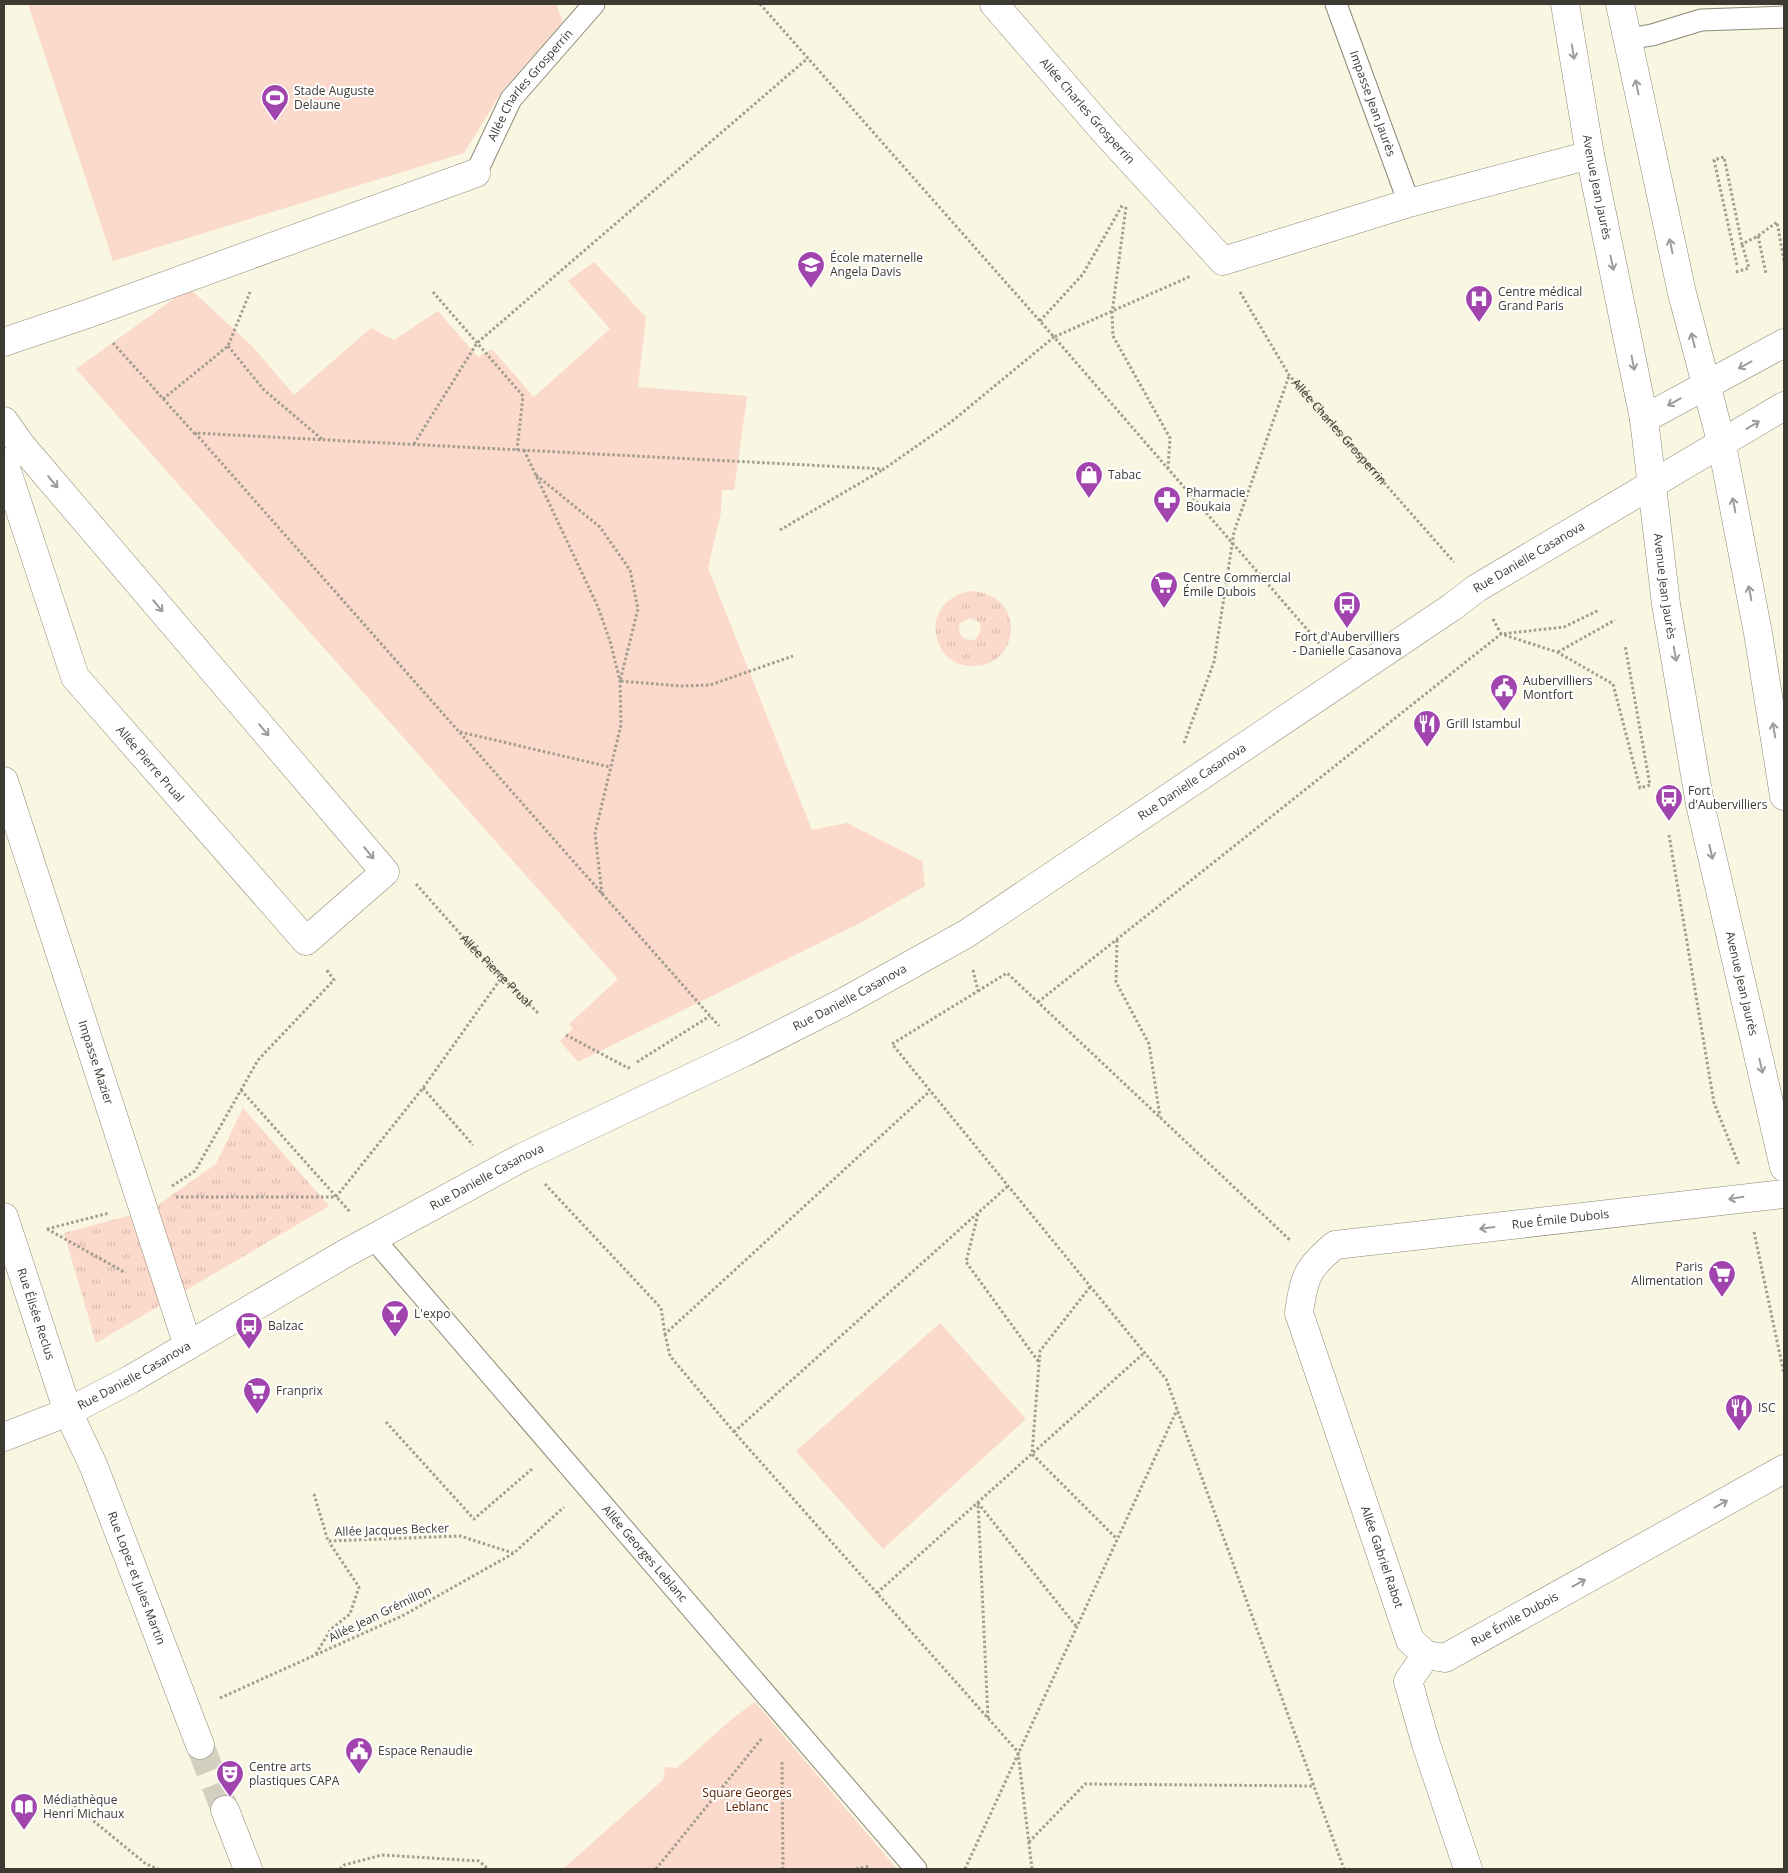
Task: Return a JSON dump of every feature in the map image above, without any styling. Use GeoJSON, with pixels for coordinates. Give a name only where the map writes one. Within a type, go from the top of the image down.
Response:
{"type":"FeatureCollection","features":[{"type":"Feature","properties":{"kind":"street","name":"Allée Charles Grosperrin"},"geometry":{"type":"LineString","coordinates":[[994,4],[1104,131],[1222,261]]}},
{"type":"Feature","properties":{"kind":"street","name":"Avenue Jean Jaurès"},"geometry":{"type":"LineString","coordinates":[[1565,4],[1590,155],[1644,419],[1654,484],[1666,604],[1700,804],[1784,1167]]}},
{"type":"Feature","properties":{"kind":"street"},"geometry":{"type":"LineString","coordinates":[[1620,4],[1682,293],[1722,445],[1758,633],[1784,796]]}},
{"type":"Feature","properties":{"kind":"street"},"geometry":{"type":"LineString","coordinates":[[1222,261],[1409,203],[1590,155]]}},
{"type":"Feature","properties":{"kind":"street"},"geometry":{"type":"LineString","coordinates":[[4,342],[87,314],[476,173]]}},
{"type":"Feature","properties":{"kind":"street"},"geometry":{"type":"LineString","coordinates":[[1644,419],[1784,343]]}},
{"type":"Feature","properties":{"kind":"street","name":"Rue Danielle Casanova"},"geometry":{"type":"LineString","coordinates":[[4,1437],[68,1412],[521,1158],[743,1053],[842,1003],[966,934],[1477,588],[1722,445],[1784,406]]}},
{"type":"Feature","properties":{"kind":"street","name":"Allée Pierre Prual"},"geometry":{"type":"LineString","coordinates":[[4,421],[10,456],[76,677],[306,942]]}},
{"type":"Feature","properties":{"kind":"street","name":"Allée Pierre Prual"},"geometry":{"type":"LineString","coordinates":[[10,456],[385,872]]}},
{"type":"Feature","properties":{"kind":"street","name":"Impasse Mazier"},"geometry":{"type":"LineString","coordinates":[[4,781],[148,1201],[173,1299],[188,1346]]}},
{"type":"Feature","properties":{"kind":"street"},"geometry":{"type":"LineString","coordinates":[[306,942],[385,872]]}},
{"type":"Feature","properties":{"kind":"street","name":"Rue Émile Dubois"},"geometry":{"type":"LineString","coordinates":[[1335,1245],[1784,1194]]}},
{"type":"Feature","properties":{"kind":"street","name":"Rue Élisée Reclus"},"geometry":{"type":"LineString","coordinates":[[4,1216],[68,1412]]}},
{"type":"Feature","properties":{"kind":"street","name":"Allée Gabriel Rabot"},"geometry":{"type":"LineString","coordinates":[[1335,1245],[1314,1263],[1302,1286],[1299,1313],[1410,1640],[1435,1656]]}},
{"type":"Feature","properties":{"kind":"street","name":"Rue Lopez et Jules Martin"},"geometry":{"type":"LineString","coordinates":[[68,1412],[94,1467],[200,1745]]}},
{"type":"Feature","properties":{"kind":"street","name":"Rue Émile Dubois"},"geometry":{"type":"LineString","coordinates":[[1435,1656],[1784,1469]]}},
{"type":"Feature","properties":{"kind":"street"},"geometry":{"type":"LineString","coordinates":[[1435,1656],[1408,1681],[1426,1744],[1468,1869]]}},
{"type":"Feature","properties":{"kind":"street"},"geometry":{"type":"LineString","coordinates":[[225,1810],[248,1869]]}},
{"type":"Feature","properties":{"kind":"lane","name":"Allée Charles Grosperrin"},"geometry":{"type":"LineString","coordinates":[[476,173],[512,99],[594,4]]}},
{"type":"Feature","properties":{"kind":"lane","name":"Impasse Jean Jaurès"},"geometry":{"type":"LineString","coordinates":[[1336,4],[1409,203]]}},
{"type":"Feature","properties":{"kind":"lane"},"geometry":{"type":"LineString","coordinates":[[1627,39],[1652,35],[1700,20],[1784,17]]}},
{"type":"Feature","properties":{"kind":"lane","name":"Allée Georges Leblanc"},"geometry":{"type":"LineString","coordinates":[[374,1239],[916,1869]]}},
{"type":"Feature","properties":{"kind":"path"},"geometry":{"type":"LineString","coordinates":[[760,4],[1040,321],[1348,677]]}},
{"type":"Feature","properties":{"kind":"path"},"geometry":{"type":"LineString","coordinates":[[414,444],[477,343],[808,58]]}},
{"type":"Feature","properties":{"kind":"path"},"geometry":{"type":"LineString","coordinates":[[1736,272],[1749,268],[1742,244],[1724,157],[1714,160],[1737,265]]}},
{"type":"Feature","properties":{"kind":"path"},"geometry":{"type":"LineString","coordinates":[[1040,321],[1083,274],[1127,196],[1112,313],[1113,336],[1170,438],[1168,469]]}},
{"type":"Feature","properties":{"kind":"path"},"geometry":{"type":"LineString","coordinates":[[1742,244],[1758,236],[1777,222],[1784,261]]}},
{"type":"Feature","properties":{"kind":"path"},"geometry":{"type":"LineString","coordinates":[[1758,236],[1766,274]]}},
{"type":"Feature","properties":{"kind":"path"},"geometry":{"type":"LineString","coordinates":[[163,398],[228,346],[268,248]]}},
{"type":"Feature","properties":{"kind":"path"},"geometry":{"type":"LineString","coordinates":[[780,530],[884,469],[950,422],[1054,338],[1222,261]]}},
{"type":"Feature","properties":{"kind":"path","name":"Allée Charles Grosperrin"},"geometry":{"type":"LineString","coordinates":[[1222,261],[1289,375],[1477,588],[1501,634]]}},
{"type":"Feature","properties":{"kind":"path"},"geometry":{"type":"LineString","coordinates":[[433,292],[523,396],[517,450]]}},
{"type":"Feature","properties":{"kind":"path"},"geometry":{"type":"LineString","coordinates":[[87,314],[743,1053]]}},
{"type":"Feature","properties":{"kind":"path"},"geometry":{"type":"LineString","coordinates":[[228,346],[264,390],[323,440]]}},
{"type":"Feature","properties":{"kind":"path"},"geometry":{"type":"LineString","coordinates":[[1184,745],[1214,662],[1234,532],[1289,375]]}},
{"type":"Feature","properties":{"kind":"path"},"geometry":{"type":"LineString","coordinates":[[194,433],[884,469]]}},
{"type":"Feature","properties":{"kind":"path"},"geometry":{"type":"LineString","coordinates":[[524,450],[598,608],[610,641],[620,681],[621,725],[595,834],[602,894]]}},
{"type":"Feature","properties":{"kind":"path"},"geometry":{"type":"LineString","coordinates":[[535,473],[600,527],[630,570],[638,609],[620,681]]}},
{"type":"Feature","properties":{"kind":"path"},"geometry":{"type":"LineString","coordinates":[[1038,1002],[1501,634],[1564,627],[1599,610]]}},
{"type":"Feature","properties":{"kind":"path"},"geometry":{"type":"LineString","coordinates":[[1557,652],[1615,620]]}},
{"type":"Feature","properties":{"kind":"path"},"geometry":{"type":"LineString","coordinates":[[1501,634],[1557,652],[1613,684],[1640,788],[1650,785],[1625,645]]}},
{"type":"Feature","properties":{"kind":"path"},"geometry":{"type":"LineString","coordinates":[[620,681],[681,686],[710,684],[793,656]]}},
{"type":"Feature","properties":{"kind":"path"},"geometry":{"type":"LineString","coordinates":[[459,732],[610,767]]}},
{"type":"Feature","properties":{"kind":"path","name":"Allée Pierre Prual"},"geometry":{"type":"LineString","coordinates":[[385,872],[413,881],[539,1014]]}},
{"type":"Feature","properties":{"kind":"path"},"geometry":{"type":"LineString","coordinates":[[966,934],[978,991]]}},
{"type":"Feature","properties":{"kind":"path"},"geometry":{"type":"LineString","coordinates":[[1117,939],[1116,982],[1149,1044],[1160,1117]]}},
{"type":"Feature","properties":{"kind":"path"},"geometry":{"type":"LineString","coordinates":[[148,1201],[195,1171],[258,1060],[334,980],[306,942]]}},
{"type":"Feature","properties":{"kind":"path"},"geometry":{"type":"LineString","coordinates":[[1314,1263],[1007,973],[892,1044],[1166,1380],[1344,1869]]}},
{"type":"Feature","properties":{"kind":"path"},"geometry":{"type":"LineString","coordinates":[[336,1197],[423,1088],[502,977]]}},
{"type":"Feature","properties":{"kind":"path"},"geometry":{"type":"LineString","coordinates":[[566,1035],[628,1068],[710,1016]]}},
{"type":"Feature","properties":{"kind":"path"},"geometry":{"type":"LineString","coordinates":[[423,1088],[497,1171]]}},
{"type":"Feature","properties":{"kind":"path"},"geometry":{"type":"LineString","coordinates":[[241,1090],[374,1239]]}},
{"type":"Feature","properties":{"kind":"path"},"geometry":{"type":"LineString","coordinates":[[665,1334],[930,1091]]}},
{"type":"Feature","properties":{"kind":"path"},"geometry":{"type":"LineString","coordinates":[[521,1158],[661,1308],[670,1356],[734,1432],[1018,1752],[1032,1869]]}},
{"type":"Feature","properties":{"kind":"path"},"geometry":{"type":"LineString","coordinates":[[734,1432],[1008,1186]]}},
{"type":"Feature","properties":{"kind":"path"},"geometry":{"type":"LineString","coordinates":[[47,1229],[148,1201],[336,1197]]}},
{"type":"Feature","properties":{"kind":"path"},"geometry":{"type":"LineString","coordinates":[[979,1213],[966,1262],[1038,1361]]}},
{"type":"Feature","properties":{"kind":"path"},"geometry":{"type":"LineString","coordinates":[[38,1224],[173,1299]]}},
{"type":"Feature","properties":{"kind":"path"},"geometry":{"type":"LineString","coordinates":[[1090,1287],[1040,1351],[1032,1454],[1117,1539]]}},
{"type":"Feature","properties":{"kind":"path"},"geometry":{"type":"LineString","coordinates":[[877,1593],[1144,1353]]}},
{"type":"Feature","properties":{"kind":"path"},"geometry":{"type":"LineString","coordinates":[[965,1869],[1177,1410]]}},
{"type":"Feature","properties":{"kind":"path"},"geometry":{"type":"LineString","coordinates":[[386,1422],[474,1519],[520,1479]]}},
{"type":"Feature","properties":{"kind":"path","name":"Allée Jean Grémillon"},"geometry":{"type":"LineString","coordinates":[[188,1712],[404,1615],[514,1553],[587,1486]]}},
{"type":"Feature","properties":{"kind":"path","name":"Allée Jacques Becker"},"geometry":{"type":"LineString","coordinates":[[314,1494],[328,1541],[359,1587],[350,1614],[331,1629],[316,1654]]}},
{"type":"Feature","properties":{"kind":"path"},"geometry":{"type":"LineString","coordinates":[[978,1503],[1076,1626]]}},
{"type":"Feature","properties":{"kind":"path"},"geometry":{"type":"LineString","coordinates":[[978,1503],[988,1718]]}},
{"type":"Feature","properties":{"kind":"path","name":"Allée Jacques Becker"},"geometry":{"type":"LineString","coordinates":[[328,1541],[460,1536],[514,1553]]}},
{"type":"Feature","properties":{"kind":"path"},"geometry":{"type":"LineString","coordinates":[[656,1869],[782,1713]]}},
{"type":"Feature","properties":{"kind":"path"},"geometry":{"type":"LineString","coordinates":[[782,1713],[783,1869]]}},
{"type":"Feature","properties":{"kind":"path"},"geometry":{"type":"LineString","coordinates":[[1028,1842],[1085,1784],[1314,1786]]}},
{"type":"Feature","properties":{"kind":"path"},"geometry":{"type":"LineString","coordinates":[[74,1805],[146,1864],[158,1869]]}},
{"type":"Feature","properties":{"kind":"path"},"geometry":{"type":"LineString","coordinates":[[340,1869],[344,1866],[382,1855],[479,1861],[488,1869]]}},
{"type":"Feature","properties":{"kind":"green space","name":"Stade Auguste Delaune"},"geometry":{"type":"Polygon","coordinates":[[[28,4],[556,4],[563,22],[502,91],[464,153],[113,261],[28,4]]]}},
{"type":"Feature","properties":{"kind":"green space"},"geometry":{"type":"Polygon","coordinates":[[[594,262],[646,317],[638,387],[747,396],[734,490],[722,490],[721,512],[708,568],[812,830],[847,823],[922,861],[925,886],[860,923],[578,1062],[560,1041],[573,1029],[569,1024],[618,979],[76,369],[189,288],[253,347],[294,395],[371,328],[394,340],[438,311],[478,357],[492,349],[534,397],[610,329],[568,281],[594,262]]]}},
{"type":"Feature","properties":{"kind":"green space"},"geometry":{"type":"Polygon","coordinates":[[[969,591],[989,595],[1003,605],[1010,618],[1011,633],[1006,647],[997,658],[983,665],[964,665],[949,658],[941,648],[936,635],[937,617],[940,610],[952,598],[969,591]],[[970,618],[960,623],[959,631],[962,637],[968,640],[976,639],[981,630],[979,622],[970,618]]]}},
{"type":"Feature","properties":{"kind":"green space"},"geometry":{"type":"Polygon","coordinates":[[[243,1108],[329,1206],[96,1343],[64,1233],[151,1210],[216,1164],[243,1108]]]}},
{"type":"Feature","properties":{"kind":"green space"},"geometry":{"type":"Polygon","coordinates":[[[940,1323],[1026,1419],[883,1549],[796,1451],[940,1323]]]}},
{"type":"Feature","properties":{"kind":"green space","name":"Square Georges Leblanc"},"geometry":{"type":"Polygon","coordinates":[[[755,1702],[897,1869],[563,1869],[663,1780],[665,1767],[677,1768],[732,1719],[755,1702]]]}},
{"type":"Feature","properties":{"kind":"tunnel"},"geometry":{"type":"LineString","coordinates":[[200,1745],[225,1810]]}},
{"type":"Feature","properties":{"kind":"place","name":"Stade Auguste Delaune"},"geometry":{"type":"Point","coordinates":[275,122]}},
{"type":"Feature","properties":{"kind":"place","name":"École maternelle Angela Davis"},"geometry":{"type":"Point","coordinates":[811,289]}},
{"type":"Feature","properties":{"kind":"place","name":"Centre médical Grand Paris"},"geometry":{"type":"Point","coordinates":[1479,323]}},
{"type":"Feature","properties":{"kind":"place","name":"Tabac"},"geometry":{"type":"Point","coordinates":[1089,499]}},
{"type":"Feature","properties":{"kind":"place","name":"Pharmacie Boukaia"},"geometry":{"type":"Point","coordinates":[1167,524]}},
{"type":"Feature","properties":{"kind":"place","name":"Centre Commercial Émile Dubois"},"geometry":{"type":"Point","coordinates":[1164,609]}},
{"type":"Feature","properties":{"kind":"place","name":"Fort d'Aubervilliers - Danielle Casanova"},"geometry":{"type":"Point","coordinates":[1347,629]}},
{"type":"Feature","properties":{"kind":"place","name":"Aubervilliers Montfort"},"geometry":{"type":"Point","coordinates":[1504,712]}},
{"type":"Feature","properties":{"kind":"place","name":"Grill Istambul"},"geometry":{"type":"Point","coordinates":[1427,748]}},
{"type":"Feature","properties":{"kind":"place","name":"Fort d'Aubervilliers"},"geometry":{"type":"Point","coordinates":[1669,822]}},
{"type":"Feature","properties":{"kind":"place","name":"Paris Alimentation"},"geometry":{"type":"Point","coordinates":[1722,1298]}},
{"type":"Feature","properties":{"kind":"place","name":"L'expo"},"geometry":{"type":"Point","coordinates":[395,1338]}},
{"type":"Feature","properties":{"kind":"place","name":"Balzac"},"geometry":{"type":"Point","coordinates":[249,1350]}},
{"type":"Feature","properties":{"kind":"place","name":"Franprix"},"geometry":{"type":"Point","coordinates":[257,1415]}},
{"type":"Feature","properties":{"kind":"place","name":"ISC"},"geometry":{"type":"Point","coordinates":[1739,1432]}},
{"type":"Feature","properties":{"kind":"place","name":"Espace Renaudie"},"geometry":{"type":"Point","coordinates":[359,1775]}},
{"type":"Feature","properties":{"kind":"place","name":"Centre arts plastiques CAPA"},"geometry":{"type":"Point","coordinates":[230,1798]}},
{"type":"Feature","properties":{"kind":"place","name":"Médiathèque Henri Michaux"},"geometry":{"type":"Point","coordinates":[24,1831]}}]}
